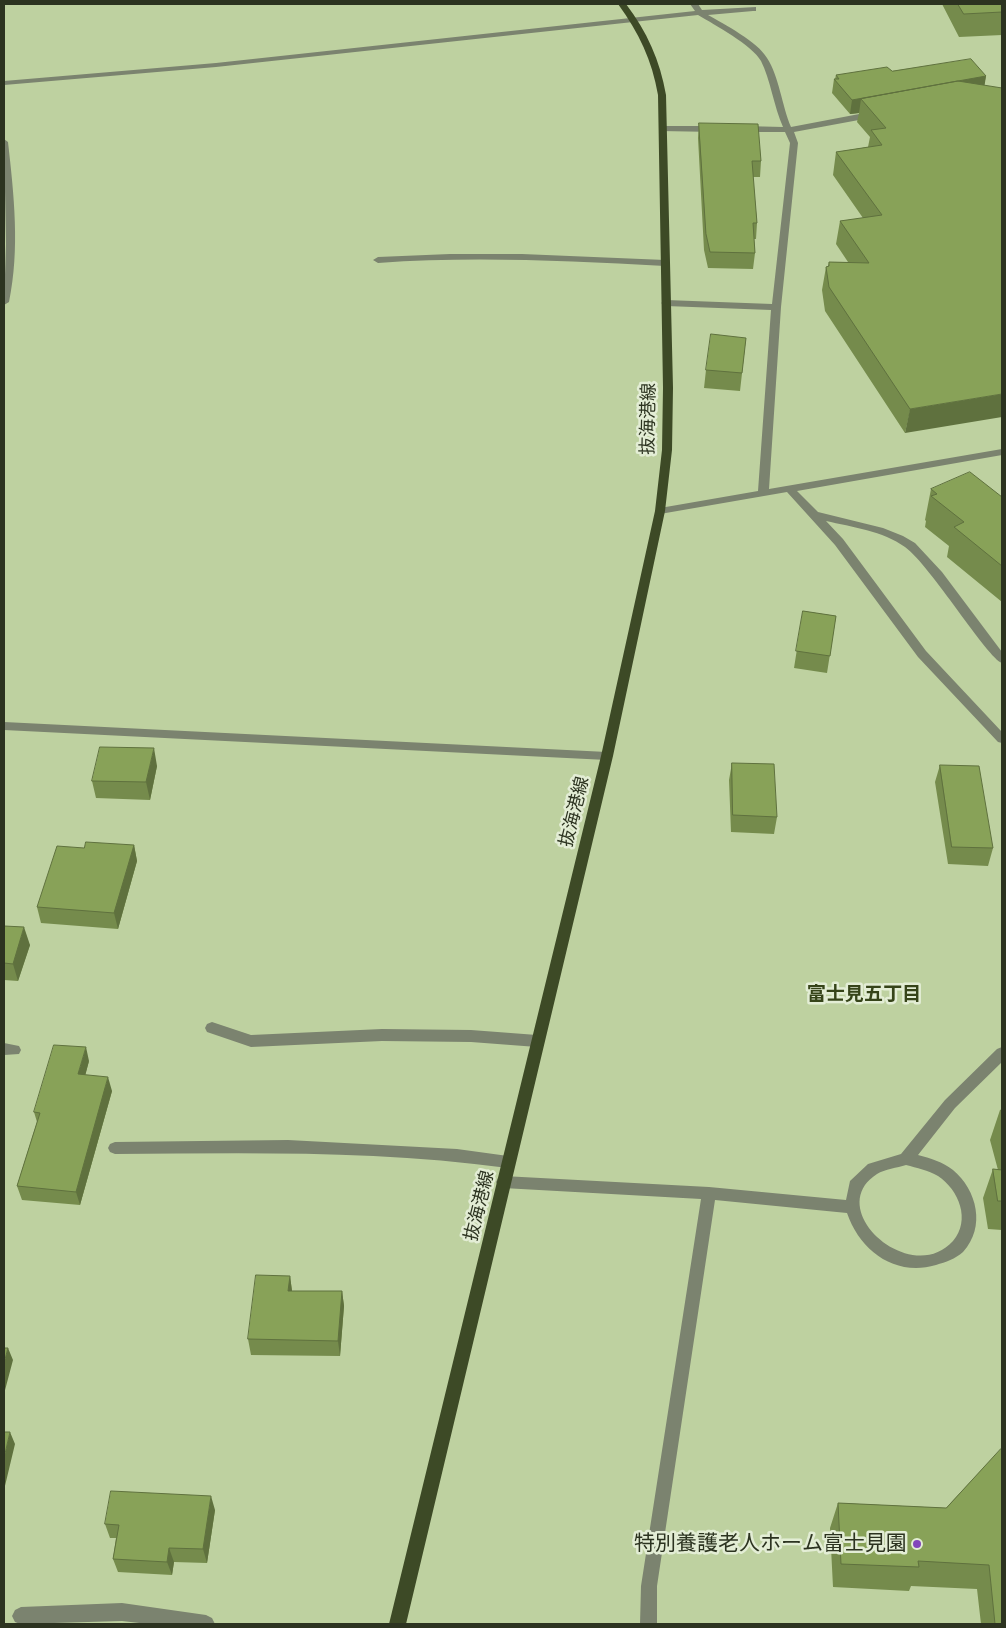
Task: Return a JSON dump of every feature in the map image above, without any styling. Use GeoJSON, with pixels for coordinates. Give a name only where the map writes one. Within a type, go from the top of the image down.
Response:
{"type":"FeatureCollection","features":[{"type":"Feature","properties":{"kind":"main road","name":"抜海港線"},"geometry":{"type":"LineString","coordinates":[[397,1624],[606,756],[660,511],[667,450],[663,129],[659,70],[651,47],[623,4]]}},
{"type":"Feature","properties":{"kind":"street"},"geometry":{"type":"LineString","coordinates":[[694,4],[700,13],[735,34],[763,57],[779,108],[794,143],[776,307],[763,493]]}},
{"type":"Feature","properties":{"kind":"street"},"geometry":{"type":"LineString","coordinates":[[4,83],[216,65],[700,13],[753,9]]}},
{"type":"Feature","properties":{"kind":"street"},"geometry":{"type":"LineString","coordinates":[[732,129],[790,130],[881,113]]}},
{"type":"Feature","properties":{"kind":"street"},"geometry":{"type":"LineString","coordinates":[[663,129],[722,129]]}},
{"type":"Feature","properties":{"kind":"street"},"geometry":{"type":"LineString","coordinates":[[4,142],[10,189],[9,282],[4,302]]}},
{"type":"Feature","properties":{"kind":"street"},"geometry":{"type":"LineString","coordinates":[[378,260],[425,256],[541,257],[665,263]]}},
{"type":"Feature","properties":{"kind":"street"},"geometry":{"type":"LineString","coordinates":[[666,303],[776,307]]}},
{"type":"Feature","properties":{"kind":"street"},"geometry":{"type":"LineString","coordinates":[[660,511],[1002,452]]}},
{"type":"Feature","properties":{"kind":"street"},"geometry":{"type":"LineString","coordinates":[[789,488],[839,542],[922,654],[1002,739]]}},
{"type":"Feature","properties":{"kind":"street"},"geometry":{"type":"LineString","coordinates":[[814,515],[901,538],[925,559],[988,644],[1002,659]]}},
{"type":"Feature","properties":{"kind":"street"},"geometry":{"type":"LineString","coordinates":[[4,726],[606,756]]}},
{"type":"Feature","properties":{"kind":"street"},"geometry":{"type":"LineString","coordinates":[[212,1028],[251,1041],[382,1035],[471,1036],[538,1041]]}},
{"type":"Feature","properties":{"kind":"street"},"geometry":{"type":"LineString","coordinates":[[906,1159],[950,1104],[1002,1053]]}},
{"type":"Feature","properties":{"kind":"street"},"geometry":{"type":"LineString","coordinates":[[115,1148],[288,1146],[457,1155],[508,1162]]}},
{"type":"Feature","properties":{"kind":"street"},"geometry":{"type":"LineString","coordinates":[[906,1159],[928,1164],[949,1176],[963,1193],[970,1213],[968,1232],[957,1249],[938,1260],[916,1262],[892,1257],[872,1244],[857,1227],[851,1207],[854,1188],[866,1172],[884,1162],[906,1159]]}},
{"type":"Feature","properties":{"kind":"street"},"geometry":{"type":"LineString","coordinates":[[503,1182],[709,1193],[851,1207]]}},
{"type":"Feature","properties":{"kind":"street"},"geometry":{"type":"LineString","coordinates":[[648,1624],[649,1586],[709,1193]]}},
{"type":"Feature","properties":{"kind":"street"},"geometry":{"type":"LineString","coordinates":[[21,1616],[122,1612],[206,1624]]}},
{"type":"Feature","properties":{"kind":"building"},"geometry":{"type":"Polygon","coordinates":[[[958,4],[1002,4],[1002,12],[964,14],[958,4]]]}},
{"type":"Feature","properties":{"kind":"building"},"geometry":{"type":"Polygon","coordinates":[[[971,59],[986,76],[852,100],[834,79],[839,79],[836,75],[887,67],[892,71],[971,59]]]}},
{"type":"Feature","properties":{"kind":"building"},"geometry":{"type":"Polygon","coordinates":[[[958,81],[1002,88],[1002,394],[910,409],[829,287],[826,267],[829,266],[829,262],[869,263],[840,221],[882,215],[836,152],[882,145],[871,130],[886,128],[861,99],[958,81]]]}},
{"type":"Feature","properties":{"kind":"building"},"geometry":{"type":"Polygon","coordinates":[[[699,123],[758,124],[761,161],[752,161],[757,223],[753,223],[755,253],[710,252],[706,234],[699,123]]]}},
{"type":"Feature","properties":{"kind":"building"},"geometry":{"type":"Polygon","coordinates":[[[711,334],[746,338],[742,373],[706,370],[711,334]]]}},
{"type":"Feature","properties":{"kind":"building"},"geometry":{"type":"Polygon","coordinates":[[[970,472],[1002,497],[1002,566],[954,527],[964,522],[931,496],[937,494],[931,489],[970,472]]]}},
{"type":"Feature","properties":{"kind":"building"},"geometry":{"type":"Polygon","coordinates":[[[803,611],[836,616],[830,656],[796,651],[803,611]]]}},
{"type":"Feature","properties":{"kind":"building"},"geometry":{"type":"Polygon","coordinates":[[[100,747],[154,748],[146,782],[92,781],[100,747]]]}},
{"type":"Feature","properties":{"kind":"building"},"geometry":{"type":"Polygon","coordinates":[[[732,763],[774,764],[777,817],[733,815],[732,763]]]}},
{"type":"Feature","properties":{"kind":"building"},"geometry":{"type":"Polygon","coordinates":[[[940,765],[979,766],[993,848],[952,847],[940,765]]]}},
{"type":"Feature","properties":{"kind":"building"},"geometry":{"type":"Polygon","coordinates":[[[86,842],[134,845],[114,913],[37,907],[57,846],[84,848],[86,842]]]}},
{"type":"Feature","properties":{"kind":"building"},"geometry":{"type":"Polygon","coordinates":[[[4,926],[24,927],[13,964],[4,963],[4,926]]]}},
{"type":"Feature","properties":{"kind":"building"},"geometry":{"type":"Polygon","coordinates":[[[54,1045],[86,1047],[78,1074],[108,1077],[76,1192],[17,1186],[40,1113],[34,1112],[54,1045]]]}},
{"type":"Feature","properties":{"kind":"building"},"geometry":{"type":"Polygon","coordinates":[[[993,1169],[1002,1170],[1002,1201],[998,1201],[993,1169]]]}},
{"type":"Feature","properties":{"kind":"building"},"geometry":{"type":"Polygon","coordinates":[[[256,1275],[290,1276],[288,1291],[342,1291],[338,1341],[248,1339],[256,1275]]]}},
{"type":"Feature","properties":{"kind":"building"},"geometry":{"type":"Polygon","coordinates":[[[4,1348],[8,1348],[4,1363],[4,1348]]]}},
{"type":"Feature","properties":{"kind":"building"},"geometry":{"type":"Polygon","coordinates":[[[4,1432],[10,1432],[4,1458],[4,1432]]]}},
{"type":"Feature","properties":{"kind":"building","name":"特別養護老人ホーム富士見園"},"geometry":{"type":"Polygon","coordinates":[[[1001,1449],[1002,1624],[995,1624],[989,1565],[918,1561],[919,1567],[841,1564],[838,1503],[946,1508],[1001,1449]]]}},
{"type":"Feature","properties":{"kind":"building"},"geometry":{"type":"Polygon","coordinates":[[[111,1491],[211,1496],[203,1549],[169,1548],[167,1562],[113,1559],[119,1525],[105,1524],[111,1491]]]}},
{"type":"Feature","properties":{"kind":"place","name":"特別養護老人ホーム富士見園"},"geometry":{"type":"Point","coordinates":[917,1544]}},
{"type":"Feature","properties":{"kind":"district","name":"富士見五丁目"},"geometry":{"type":"Point","coordinates":[864,995]}}]}
